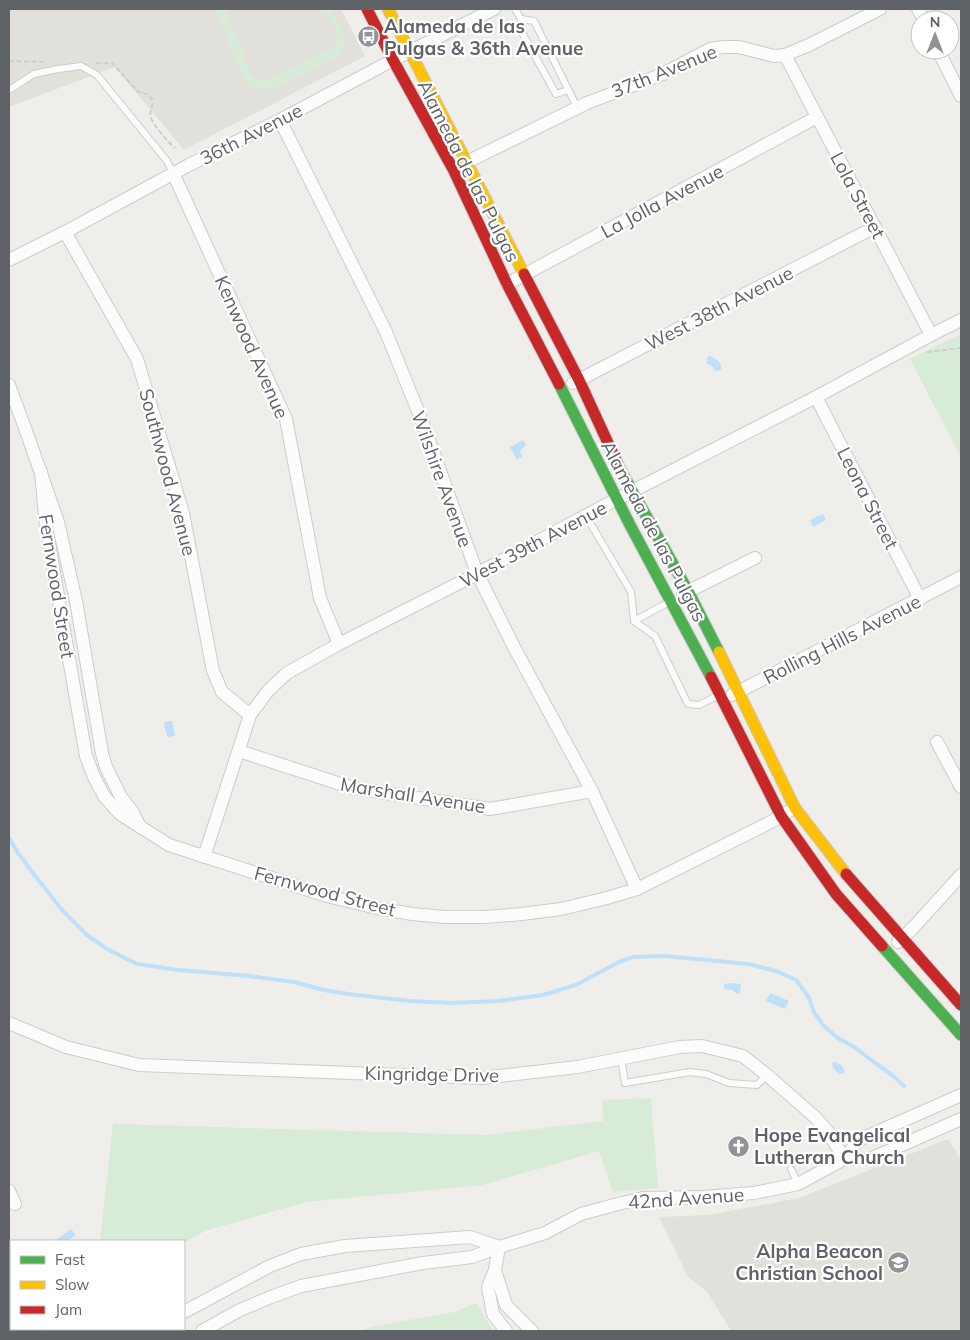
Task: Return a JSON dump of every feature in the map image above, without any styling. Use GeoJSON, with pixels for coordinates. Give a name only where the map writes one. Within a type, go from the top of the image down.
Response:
{"type":"FeatureCollection","features":[{"type":"Feature","properties":{"kind":"main road","name":"Alameda de las Pulgas"},"geometry":{"type":"LineString","coordinates":[[368,9],[393,60],[453,169],[507,284],[562,389],[616,499],[721,697],[781,816],[836,894],[961,1035]]}},
{"type":"Feature","properties":{"kind":"main road","name":"Alameda de las Pulgas"},"geometry":{"type":"LineString","coordinates":[[388,9],[579,380],[617,464],[688,591],[739,691],[795,808],[852,882],[961,1005]]}},
{"type":"Feature","properties":{"kind":"street","name":"36th Avenue"},"geometry":{"type":"LineString","coordinates":[[9,260],[65,232],[173,173],[494,9]]}},
{"type":"Feature","properties":{"kind":"street","name":"37th Avenue"},"geometry":{"type":"LineString","coordinates":[[453,169],[577,107],[663,74],[710,49],[739,47],[774,56],[785,55],[880,9]]}},
{"type":"Feature","properties":{"kind":"street","name":"Lola Street"},"geometry":{"type":"LineString","coordinates":[[785,55],[931,335]]}},
{"type":"Feature","properties":{"kind":"street"},"geometry":{"type":"LineString","coordinates":[[943,60],[961,96]]}},
{"type":"Feature","properties":{"kind":"street","name":"La Jolla Avenue"},"geometry":{"type":"LineString","coordinates":[[507,284],[817,117]]}},
{"type":"Feature","properties":{"kind":"street","name":"Wilshire Avenue"},"geometry":{"type":"LineString","coordinates":[[280,120],[386,332],[422,421],[477,573],[515,649],[592,792],[637,889]]}},
{"type":"Feature","properties":{"kind":"street","name":"Kenwood Avenue"},"geometry":{"type":"LineString","coordinates":[[173,173],[286,419],[320,598],[339,644]]}},
{"type":"Feature","properties":{"kind":"street","name":"West 38th Avenue"},"geometry":{"type":"LineString","coordinates":[[562,389],[875,227]]}},
{"type":"Feature","properties":{"kind":"street","name":"Southwood Avenue"},"geometry":{"type":"LineString","coordinates":[[65,232],[137,359],[183,513],[213,672],[222,692],[250,715]]}},
{"type":"Feature","properties":{"kind":"street","name":"West 39th Avenue"},"geometry":{"type":"LineString","coordinates":[[204,857],[250,715],[268,691],[287,673],[339,644],[961,320]]}},
{"type":"Feature","properties":{"kind":"street","name":"Fernwood Street"},"geometry":{"type":"LineString","coordinates":[[9,385],[58,522],[76,601],[106,768],[121,797],[132,811],[141,828],[169,845],[327,896],[377,908],[445,917],[485,917],[561,909],[637,889],[795,808]]}},
{"type":"Feature","properties":{"kind":"street","name":"Leona Street"},"geometry":{"type":"LineString","coordinates":[[816,397],[920,599]]}},
{"type":"Feature","properties":{"kind":"street"},"geometry":{"type":"LineString","coordinates":[[671,601],[755,558]]}},
{"type":"Feature","properties":{"kind":"street","name":"Rolling Hills Avenue"},"geometry":{"type":"LineString","coordinates":[[721,697],[739,691],[961,577]]}},
{"type":"Feature","properties":{"kind":"street"},"geometry":{"type":"LineString","coordinates":[[937,742],[961,787]]}},
{"type":"Feature","properties":{"kind":"street","name":"Marshall Avenue"},"geometry":{"type":"LineString","coordinates":[[239,751],[353,788],[490,810],[592,792]]}},
{"type":"Feature","properties":{"kind":"street"},"geometry":{"type":"LineString","coordinates":[[886,952],[902,938],[961,875]]}},
{"type":"Feature","properties":{"kind":"street","name":"Kingridge Drive"},"geometry":{"type":"LineString","coordinates":[[9,1023],[66,1047],[139,1064],[482,1078],[576,1067],[680,1047],[702,1046],[743,1056],[768,1075],[816,1118],[844,1159]]}},
{"type":"Feature","properties":{"kind":"street","name":"42nd Avenue"},"geometry":{"type":"LineString","coordinates":[[202,1331],[240,1310],[302,1286],[413,1265],[472,1257],[545,1233],[581,1214],[643,1198],[703,1197],[754,1193],[798,1184],[844,1159],[859,1140],[961,1095]]}},
{"type":"Feature","properties":{"kind":"street","name":"42nd Avenue"},"geometry":{"type":"LineString","coordinates":[[844,1159],[870,1159],[961,1120]]}},
{"type":"Feature","properties":{"kind":"street"},"geometry":{"type":"LineString","coordinates":[[9,1191],[15,1204]]}},
{"type":"Feature","properties":{"kind":"street"},"geometry":{"type":"LineString","coordinates":[[185,1311],[270,1266],[301,1254],[344,1246],[470,1237],[499,1247],[495,1270],[488,1287],[493,1314],[506,1331]]}},
{"type":"Feature","properties":{"kind":"street"},"geometry":{"type":"LineString","coordinates":[[495,1270],[506,1305],[532,1331]]}},
{"type":"Feature","properties":{"kind":"lane"},"geometry":{"type":"LineString","coordinates":[[515,9],[520,19],[520,28],[556,94],[568,90]]}},
{"type":"Feature","properties":{"kind":"lane"},"geometry":{"type":"LineString","coordinates":[[520,19],[534,21],[577,107]]}},
{"type":"Feature","properties":{"kind":"lane"},"geometry":{"type":"LineString","coordinates":[[9,90],[34,74],[81,66],[97,75],[167,161],[173,173]]}},
{"type":"Feature","properties":{"kind":"lane"},"geometry":{"type":"LineString","coordinates":[[586,516],[631,592],[634,620],[655,636],[688,704],[699,705],[721,697]]}},
{"type":"Feature","properties":{"kind":"lane"},"geometry":{"type":"LineString","coordinates":[[634,620],[671,601]]}},
{"type":"Feature","properties":{"kind":"lane"},"geometry":{"type":"LineString","coordinates":[[621,1058],[625,1083],[690,1072],[706,1074],[729,1083],[757,1085],[768,1075]]}},
{"type":"Feature","properties":{"kind":"lane"},"geometry":{"type":"LineString","coordinates":[[791,1169],[798,1184]]}},
{"type":"Feature","properties":{"kind":"path"},"geometry":{"type":"LineString","coordinates":[[920,353],[961,348]]}},
{"type":"Feature","properties":{"kind":"shaded area"},"geometry":{"type":"Polygon","coordinates":[[[9,9],[341,9],[365,56],[184,150],[115,67],[9,107],[9,9]]]}},
{"type":"Feature","properties":{"kind":"shaded area"},"geometry":{"type":"Polygon","coordinates":[[[948,1139],[961,1160],[961,1331],[731,1331],[707,1292],[688,1277],[659,1217],[709,1215],[799,1198],[948,1139]]]}},
{"type":"Feature","properties":{"kind":"green space"},"geometry":{"type":"Polygon","coordinates":[[[216,9],[225,9],[251,74],[258,80],[271,79],[335,47],[337,42],[336,32],[324,9],[331,9],[342,30],[344,47],[342,54],[274,88],[259,90],[245,83],[216,9]]]}},
{"type":"Feature","properties":{"kind":"green space"},"geometry":{"type":"Polygon","coordinates":[[[961,334],[961,457],[910,359],[961,334]]]}},
{"type":"Feature","properties":{"kind":"green space"},"geometry":{"type":"Polygon","coordinates":[[[651,1098],[658,1188],[613,1192],[599,1151],[482,1185],[306,1202],[205,1231],[185,1242],[185,1240],[100,1240],[113,1124],[486,1135],[603,1121],[602,1100],[651,1098]]]}},
{"type":"Feature","properties":{"kind":"green space"},"geometry":{"type":"Polygon","coordinates":[[[9,1286],[10,1330],[70,1330],[68,1331],[9,1331],[9,1286]]]}},
{"type":"Feature","properties":{"kind":"green space"},"geometry":{"type":"Polygon","coordinates":[[[477,1303],[493,1331],[361,1331],[371,1327],[454,1312],[477,1303]]]}},
{"type":"Feature","properties":{"kind":"water"},"geometry":{"type":"Polygon","coordinates":[[[710,356],[715,358],[721,366],[721,370],[715,371],[713,367],[706,363],[710,356]]]}},
{"type":"Feature","properties":{"kind":"water"},"geometry":{"type":"Polygon","coordinates":[[[523,440],[526,445],[520,451],[522,457],[517,460],[510,447],[523,440]]]}},
{"type":"Feature","properties":{"kind":"water"},"geometry":{"type":"Polygon","coordinates":[[[823,514],[826,520],[813,527],[810,520],[823,514]]]}},
{"type":"Feature","properties":{"kind":"water"},"geometry":{"type":"Polygon","coordinates":[[[172,721],[175,734],[168,737],[164,724],[165,722],[172,721]]]}},
{"type":"Feature","properties":{"kind":"water"},"geometry":{"type":"Polygon","coordinates":[[[724,984],[741,984],[740,993],[737,994],[732,990],[724,989],[724,984]]]}},
{"type":"Feature","properties":{"kind":"water"},"geometry":{"type":"Polygon","coordinates":[[[770,993],[789,1001],[785,1009],[766,1001],[770,993]]]}},
{"type":"Feature","properties":{"kind":"water"},"geometry":{"type":"Polygon","coordinates":[[[833,1062],[841,1065],[845,1073],[838,1073],[832,1064],[833,1062]]]}},
{"type":"Feature","properties":{"kind":"water"},"geometry":{"type":"Polygon","coordinates":[[[71,1229],[76,1235],[68,1240],[56,1240],[71,1229]]]}},
{"type":"Feature","properties":{"kind":"waterway"},"geometry":{"type":"LineString","coordinates":[[9,838],[18,853],[62,910],[87,935],[107,949],[137,964],[294,982],[348,994],[410,1001],[453,1003],[498,1001],[543,995],[576,985],[619,962],[633,957],[664,956],[748,964],[776,971],[796,980],[808,996],[814,1012],[824,1026],[838,1038],[854,1047],[892,1075],[904,1086]]}},
{"type":"Feature","properties":{"kind":"traffic: fast"},"geometry":{"type":"LineString","coordinates":[[559,384],[630,525],[711,677]]}},
{"type":"Feature","properties":{"kind":"traffic: fast"},"geometry":{"type":"LineString","coordinates":[[620,469],[688,591],[719,652]]}},
{"type":"Feature","properties":{"kind":"traffic: fast"},"geometry":{"type":"LineString","coordinates":[[882,946],[961,1035]]}},
{"type":"Feature","properties":{"kind":"traffic: slow"},"geometry":{"type":"LineString","coordinates":[[388,9],[524,274]]}},
{"type":"Feature","properties":{"kind":"traffic: slow"},"geometry":{"type":"LineString","coordinates":[[719,652],[795,808],[846,874]]}},
{"type":"Feature","properties":{"kind":"traffic: jam"},"geometry":{"type":"LineString","coordinates":[[367,9],[453,169],[507,284],[559,384]]}},
{"type":"Feature","properties":{"kind":"traffic: jam"},"geometry":{"type":"LineString","coordinates":[[524,274],[579,380],[620,469]]}},
{"type":"Feature","properties":{"kind":"traffic: jam"},"geometry":{"type":"LineString","coordinates":[[711,677],[781,816],[836,894],[882,946]]}},
{"type":"Feature","properties":{"kind":"traffic: jam"},"geometry":{"type":"LineString","coordinates":[[846,874],[961,1005]]}},
{"type":"Feature","properties":{"kind":"place","name":"Alameda de las Pulgas & 36th Avenue"},"geometry":{"type":"Point","coordinates":[368,37]}},
{"type":"Feature","properties":{"kind":"place","name":"Hope Evangelical Lutheran Church"},"geometry":{"type":"Point","coordinates":[738,1146]}},
{"type":"Feature","properties":{"kind":"place","name":"Alpha Beacon Christian School"},"geometry":{"type":"Point","coordinates":[899,1262]}}]}
